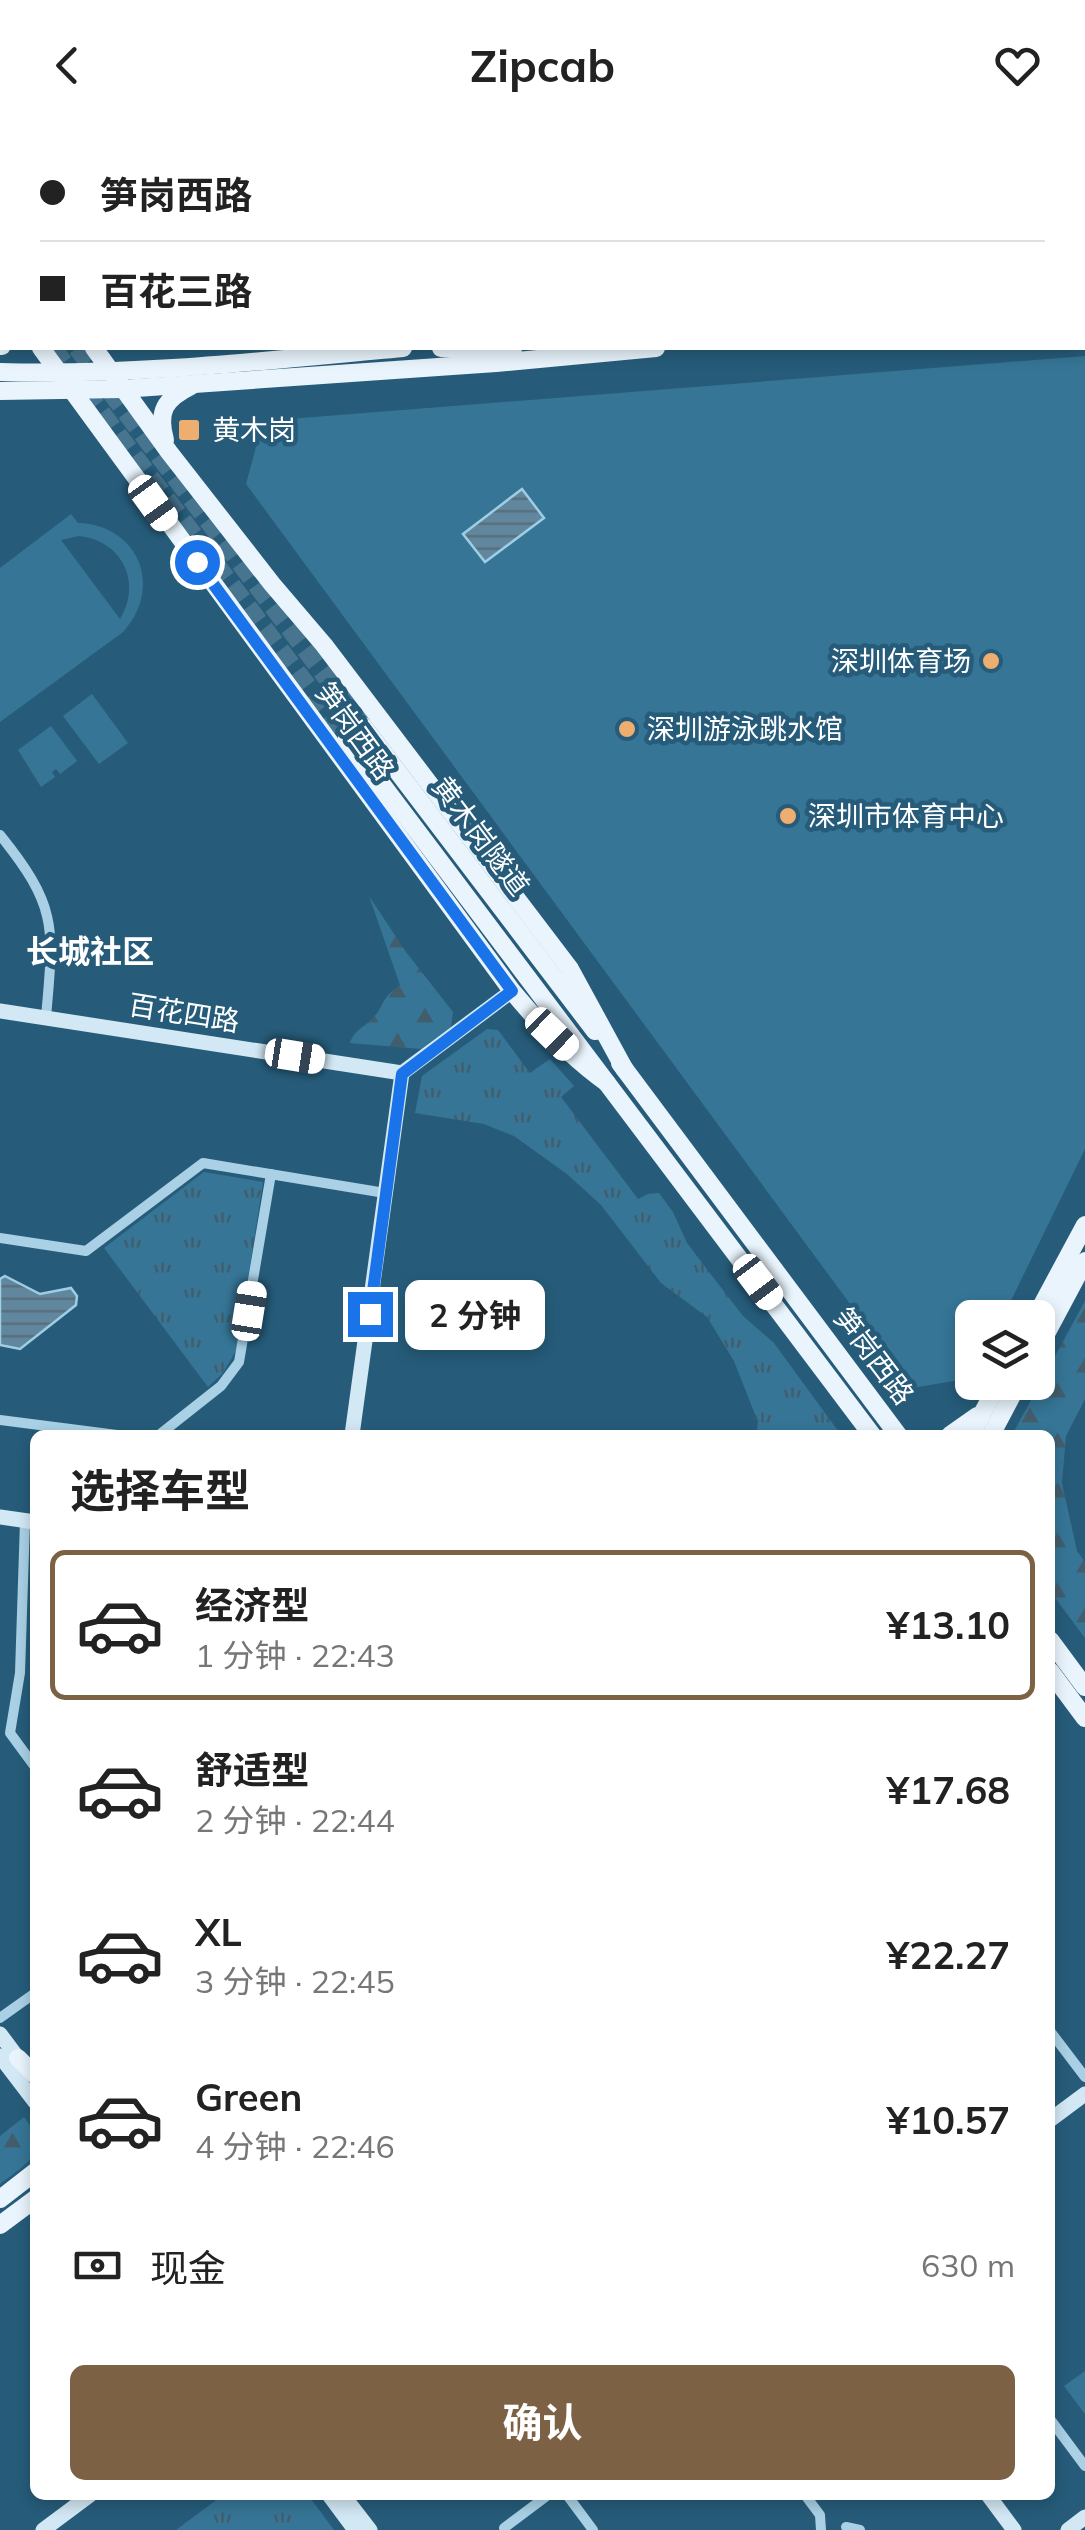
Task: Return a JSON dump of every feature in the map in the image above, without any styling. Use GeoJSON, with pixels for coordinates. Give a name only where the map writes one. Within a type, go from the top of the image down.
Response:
{"type":"FeatureCollection","features":[{"type":"Feature","properties":{"kind":"main road","name":"笋岗西路"},"geometry":{"type":"LineString","coordinates":[[43,350],[512,991],[564,1046],[606,1082]]}},
{"type":"Feature","properties":{"kind":"main road","name":"笋岗西路"},"geometry":{"type":"LineString","coordinates":[[95,350],[169,452],[324,644],[570,969],[625,1070]]}},
{"type":"Feature","properties":{"kind":"main road"},"geometry":{"type":"LineString","coordinates":[[0,392],[169,368],[380,350]]}},
{"type":"Feature","properties":{"kind":"main road"},"geometry":{"type":"LineString","coordinates":[[468,350],[548,356]]}},
{"type":"Feature","properties":{"kind":"main road"},"geometry":{"type":"LineString","coordinates":[[0,372],[122,389],[629,350]]}},
{"type":"Feature","properties":{"kind":"main road"},"geometry":{"type":"LineString","coordinates":[[169,452],[161,424],[162,409],[170,397],[196,384]]}},
{"type":"Feature","properties":{"kind":"main road","name":"黄木岗隧道"},"geometry":{"type":"LineString","coordinates":[[363,726],[554,980]]}},
{"type":"Feature","properties":{"kind":"main road","name":"黄木岗隧道"},"geometry":{"type":"LineString","coordinates":[[347,738],[538,992]]}},
{"type":"Feature","properties":{"kind":"main road","name":"笋岗西路"},"geometry":{"type":"LineString","coordinates":[[554,980],[895,1430]]}},
{"type":"Feature","properties":{"kind":"main road","name":"笋岗西路"},"geometry":{"type":"LineString","coordinates":[[538,992],[868,1430]]}},
{"type":"Feature","properties":{"kind":"main road"},"geometry":{"type":"LineString","coordinates":[[1045,1300],[1085,1225]]}},
{"type":"Feature","properties":{"kind":"main road"},"geometry":{"type":"LineString","coordinates":[[1055,1317],[1085,1261]]}},
{"type":"Feature","properties":{"kind":"main road"},"geometry":{"type":"LineString","coordinates":[[800,1340],[817,1326]]}},
{"type":"Feature","properties":{"kind":"main road"},"geometry":{"type":"LineString","coordinates":[[974,1430],[990,1400]]}},
{"type":"Feature","properties":{"kind":"main road"},"geometry":{"type":"LineString","coordinates":[[994,1430],[1009,1400]]}},
{"type":"Feature","properties":{"kind":"main road"},"geometry":{"type":"LineString","coordinates":[[957,1430],[985,1409]]}},
{"type":"Feature","properties":{"kind":"main road"},"geometry":{"type":"LineString","coordinates":[[885,1415],[910,1430]]}},
{"type":"Feature","properties":{"kind":"main road"},"geometry":{"type":"LineString","coordinates":[[1055,1647],[1085,1687]]}},
{"type":"Feature","properties":{"kind":"main road"},"geometry":{"type":"LineString","coordinates":[[1055,1678],[1085,1718]]}},
{"type":"Feature","properties":{"kind":"main road"},"geometry":{"type":"LineString","coordinates":[[9,2057],[30,2074]]}},
{"type":"Feature","properties":{"kind":"main road"},"geometry":{"type":"LineString","coordinates":[[0,2199],[30,2175]]}},
{"type":"Feature","properties":{"kind":"main road"},"geometry":{"type":"LineString","coordinates":[[0,2226],[30,2203]]}},
{"type":"Feature","properties":{"kind":"street"},"geometry":{"type":"LineString","coordinates":[[0,835],[30,872],[48,918],[51,955],[46,1016]]}},
{"type":"Feature","properties":{"kind":"street"},"geometry":{"type":"LineString","coordinates":[[353,1430],[402,1074],[512,991]]}},
{"type":"Feature","properties":{"kind":"street","name":"百花四路"},"geometry":{"type":"LineString","coordinates":[[0,1010],[402,1074]]}},
{"type":"Feature","properties":{"kind":"street"},"geometry":{"type":"LineString","coordinates":[[0,1238],[86,1251],[203,1163],[385,1193]]}},
{"type":"Feature","properties":{"kind":"street"},"geometry":{"type":"LineString","coordinates":[[165,1430],[221,1386],[239,1362],[271,1174]]}},
{"type":"Feature","properties":{"kind":"street"},"geometry":{"type":"LineString","coordinates":[[0,1420],[79,1430]]}},
{"type":"Feature","properties":{"kind":"street"},"geometry":{"type":"LineString","coordinates":[[0,1517],[30,1521],[20,1673],[10,1733],[30,1760]]}},
{"type":"Feature","properties":{"kind":"street"},"geometry":{"type":"LineString","coordinates":[[0,2018],[30,1996]]}},
{"type":"Feature","properties":{"kind":"street"},"geometry":{"type":"LineString","coordinates":[[0,2034],[30,2093]]}},
{"type":"Feature","properties":{"kind":"street"},"geometry":{"type":"LineString","coordinates":[[1055,2038],[1085,2077]]}},
{"type":"Feature","properties":{"kind":"street"},"geometry":{"type":"LineString","coordinates":[[1055,2116],[1081,2097]]}},
{"type":"Feature","properties":{"kind":"street"},"geometry":{"type":"LineString","coordinates":[[1055,2425],[1085,2466]]}},
{"type":"Feature","properties":{"kind":"street"},"geometry":{"type":"LineString","coordinates":[[43,2530],[83,2500]]}},
{"type":"Feature","properties":{"kind":"street"},"geometry":{"type":"LineString","coordinates":[[333,2500],[355,2530]]}},
{"type":"Feature","properties":{"kind":"street"},"geometry":{"type":"LineString","coordinates":[[347,2500],[370,2530]]}},
{"type":"Feature","properties":{"kind":"street"},"geometry":{"type":"LineString","coordinates":[[504,2528],[541,2500]]}},
{"type":"Feature","properties":{"kind":"street"},"geometry":{"type":"LineString","coordinates":[[571,2500],[593,2530]]}},
{"type":"Feature","properties":{"kind":"street"},"geometry":{"type":"LineString","coordinates":[[810,2500],[820,2515],[821,2530]]}},
{"type":"Feature","properties":{"kind":"street"},"geometry":{"type":"LineString","coordinates":[[992,2500],[1014,2530]]}},
{"type":"Feature","properties":{"kind":"street"},"geometry":{"type":"LineString","coordinates":[[1068,2530],[1085,2518]]}},
{"type":"Feature","properties":{"kind":"street"},"geometry":{"type":"LineString","coordinates":[[846,2527],[860,2530]]}},
{"type":"Feature","properties":{"kind":"green space","name":"深圳市体育中心"},"geometry":{"type":"Polygon","coordinates":[[[1085,356],[1085,1149],[1011,1300],[955,1300],[955,1381],[912,1388],[246,484],[263,421],[1085,356]]]}},
{"type":"Feature","properties":{"kind":"green space"},"geometry":{"type":"Polygon","coordinates":[[[71,514],[78,523],[99,526],[117,535],[139,562],[143,579],[142,597],[123,632],[0,722],[0,568],[71,514]],[[79,536],[61,540],[120,619],[129,591],[124,565],[106,545],[79,536]]]}},
{"type":"Feature","properties":{"kind":"green space"},"geometry":{"type":"Polygon","coordinates":[[[92,694],[128,743],[99,764],[63,716],[92,694]]]}},
{"type":"Feature","properties":{"kind":"green space"},"geometry":{"type":"Polygon","coordinates":[[[51,726],[77,761],[60,774],[56,769],[52,772],[55,777],[41,787],[18,750],[51,726]]]}},
{"type":"Feature","properties":{"kind":"green space"},"geometry":{"type":"Polygon","coordinates":[[[369,896],[453,1012],[451,1027],[421,1049],[350,1043],[400,985],[369,896]]]}},
{"type":"Feature","properties":{"kind":"green space"},"geometry":{"type":"Polygon","coordinates":[[[487,1029],[498,1030],[530,1073],[550,1059],[574,1086],[561,1097],[638,1199],[659,1193],[687,1243],[743,1316],[774,1343],[837,1430],[757,1430],[758,1422],[734,1361],[707,1317],[661,1283],[601,1205],[567,1174],[514,1136],[484,1124],[415,1113],[422,1076],[487,1029]]]}},
{"type":"Feature","properties":{"kind":"green space"},"geometry":{"type":"Polygon","coordinates":[[[204,1172],[263,1182],[237,1349],[223,1373],[208,1387],[104,1248],[204,1172]]]}},
{"type":"Feature","properties":{"kind":"green space"},"geometry":{"type":"Polygon","coordinates":[[[1085,1301],[1085,1399],[1066,1436],[1062,1483],[1077,1551],[1085,1562],[1085,1638],[1055,1598],[1055,1430],[1015,1430],[1031,1400],[1055,1400],[1055,1356],[1085,1301]]]}},
{"type":"Feature","properties":{"kind":"green space"},"geometry":{"type":"Polygon","coordinates":[[[24,2117],[30,2126],[30,2159],[0,2184],[0,2136],[24,2117]]]}},
{"type":"Feature","properties":{"kind":"green space"},"geometry":{"type":"Polygon","coordinates":[[[1085,2371],[1085,2414],[1064,2386],[1085,2371]]]}},
{"type":"Feature","properties":{"kind":"green space"},"geometry":{"type":"Polygon","coordinates":[[[216,2500],[312,2500],[334,2530],[176,2530],[216,2500]]]}},
{"type":"Feature","properties":{"kind":"shaded area"},"geometry":{"type":"Polygon","coordinates":[[[522,489],[544,518],[485,562],[463,534],[522,489]]]}},
{"type":"Feature","properties":{"kind":"shaded area"},"geometry":{"type":"Polygon","coordinates":[[[5,1276],[40,1294],[71,1288],[77,1296],[76,1305],[20,1349],[0,1345],[0,1279],[5,1276]]]}},
{"type":"Feature","properties":{"kind":"tunnel"},"geometry":{"type":"LineString","coordinates":[[55,350],[347,738]]}},
{"type":"Feature","properties":{"kind":"tunnel"},"geometry":{"type":"LineString","coordinates":[[79,350],[363,726]]}},
{"type":"Feature","properties":{"kind":"place","name":"黄木岗"},"geometry":{"type":"Point","coordinates":[189,430]}},
{"type":"Feature","properties":{"kind":"place","name":"深圳体育场"},"geometry":{"type":"Point","coordinates":[991,661]}},
{"type":"Feature","properties":{"kind":"place","name":"深圳游泳跳水馆"},"geometry":{"type":"Point","coordinates":[627,729]}},
{"type":"Feature","properties":{"kind":"place","name":"深圳市体育中心"},"geometry":{"type":"Point","coordinates":[788,816]}},
{"type":"Feature","properties":{"kind":"district","name":"长城社区"},"geometry":{"type":"Point","coordinates":[90,952]}},
{"type":"Feature","properties":{"kind":"route"},"geometry":{"type":"LineString","coordinates":[[197,562],[512,991],[402,1074],[370,1314]]}}]}
